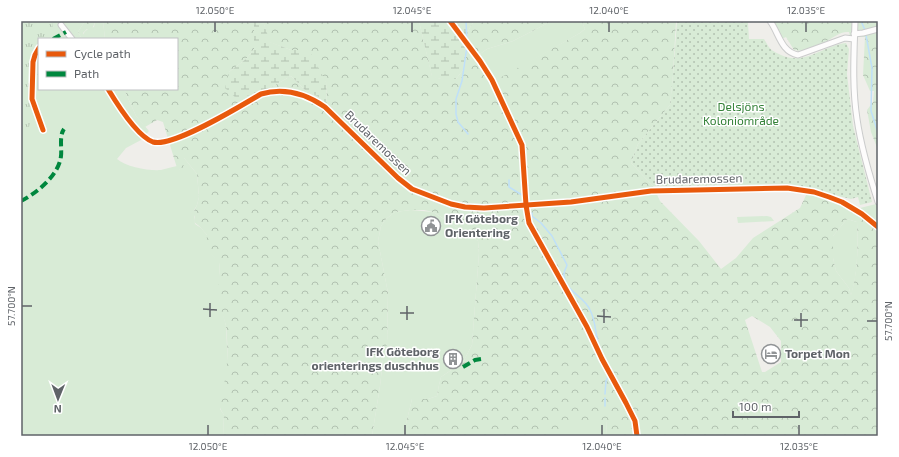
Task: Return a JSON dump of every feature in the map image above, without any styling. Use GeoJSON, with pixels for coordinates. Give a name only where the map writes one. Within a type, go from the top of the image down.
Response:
{"type":"FeatureCollection","features":[{"type":"Feature","properties":{"kind":"street"},"geometry":{"type":"LineString","coordinates":[[770,21],[785,49],[798,55],[845,38],[878,29]]}},
{"type":"Feature","properties":{"kind":"street"},"geometry":{"type":"LineString","coordinates":[[855,21],[853,79],[857,118],[864,156],[878,202]]}},
{"type":"Feature","properties":{"kind":"street"},"geometry":{"type":"LineString","coordinates":[[60,25],[71,38]]}},
{"type":"Feature","properties":{"kind":"street","name":"Brudaremossen"},"geometry":{"type":"LineString","coordinates":[[109,90],[130,122],[144,137],[157,142],[190,133],[261,94],[270,91],[280,91],[302,95],[312,99],[325,108],[398,178],[412,189],[451,204],[465,207],[484,208],[571,202],[664,190],[787,188],[814,192],[842,202],[862,214],[878,227]]}},
{"type":"Feature","properties":{"kind":"green space"},"geometry":{"type":"Polygon","coordinates":[[[21,21],[85,21],[78,32],[81,38],[38,38],[38,90],[124,90],[136,116],[149,131],[141,140],[126,148],[117,159],[126,164],[144,169],[161,170],[177,166],[180,170],[182,170],[182,158],[184,158],[197,174],[199,197],[194,210],[195,224],[207,235],[209,251],[220,262],[219,298],[226,326],[227,346],[227,372],[220,409],[224,415],[223,436],[21,436],[21,21]]]}},
{"type":"Feature","properties":{"kind":"green space"},"geometry":{"type":"Polygon","coordinates":[[[21,21],[52,21],[53,30],[51,38],[38,38],[38,90],[21,160],[21,21]]]}},
{"type":"Feature","properties":{"kind":"green space"},"geometry":{"type":"Polygon","coordinates":[[[85,21],[95,21],[91,32],[87,29],[83,33],[84,38],[81,38],[78,32],[85,21]]]}},
{"type":"Feature","properties":{"kind":"green space"},"geometry":{"type":"Polygon","coordinates":[[[95,21],[103,21],[105,38],[82,38],[83,34],[86,31],[94,27],[95,21]]]}},
{"type":"Feature","properties":{"kind":"green space"},"geometry":{"type":"Polygon","coordinates":[[[103,21],[254,21],[254,49],[246,59],[229,72],[268,89],[291,76],[306,91],[327,103],[326,82],[291,50],[269,42],[263,21],[419,21],[432,76],[441,79],[456,79],[463,70],[468,31],[474,21],[552,21],[513,41],[487,49],[480,54],[496,80],[580,33],[585,29],[582,22],[578,21],[676,21],[670,105],[638,144],[631,163],[653,186],[660,201],[699,241],[721,269],[736,258],[753,238],[800,208],[807,193],[847,206],[878,232],[878,436],[606,436],[607,420],[563,420],[562,436],[403,436],[412,399],[428,399],[437,396],[441,377],[463,362],[472,345],[479,253],[478,241],[438,215],[424,210],[411,210],[395,212],[386,219],[381,226],[378,241],[388,293],[387,344],[383,359],[372,436],[223,436],[224,415],[219,405],[219,398],[220,386],[224,384],[225,378],[227,348],[226,326],[219,299],[220,263],[208,250],[206,245],[207,235],[194,219],[195,217],[193,213],[199,197],[197,174],[184,158],[182,158],[184,164],[182,170],[177,168],[163,122],[157,120],[145,127],[136,116],[124,90],[178,90],[178,38],[105,38],[103,21]],[[847,219],[833,236],[833,258],[836,271],[849,288],[851,295],[857,259],[857,222],[847,219]],[[752,316],[745,320],[762,372],[765,372],[781,362],[781,341],[770,327],[752,316]]]}},
{"type":"Feature","properties":{"kind":"green space"},"geometry":{"type":"Polygon","coordinates":[[[254,21],[263,21],[270,42],[291,50],[309,50],[326,82],[327,104],[317,96],[306,91],[291,76],[268,89],[237,99],[225,88],[229,72],[246,59],[254,49],[254,21]]]}},
{"type":"Feature","properties":{"kind":"green space"},"geometry":{"type":"Polygon","coordinates":[[[419,21],[474,21],[468,31],[463,70],[456,79],[441,79],[432,77],[419,21]]]}},
{"type":"Feature","properties":{"kind":"green space"},"geometry":{"type":"Polygon","coordinates":[[[552,21],[578,21],[582,22],[585,29],[496,81],[480,54],[487,49],[513,41],[552,21]]]}},
{"type":"Feature","properties":{"kind":"green space","name":"Delsjöns Koloniområde"},"geometry":{"type":"Polygon","coordinates":[[[677,21],[747,21],[749,39],[764,39],[772,50],[790,58],[806,57],[846,43],[849,49],[847,74],[853,126],[872,202],[860,205],[858,197],[851,199],[796,186],[653,186],[631,163],[638,144],[670,105],[677,21]]]}},
{"type":"Feature","properties":{"kind":"green space"},"geometry":{"type":"Polygon","coordinates":[[[772,21],[878,21],[878,150],[871,132],[867,110],[873,102],[874,91],[870,91],[863,75],[865,37],[850,36],[849,32],[846,32],[810,49],[794,50],[786,37],[781,39],[772,21]]]}},
{"type":"Feature","properties":{"kind":"green space"},"geometry":{"type":"Polygon","coordinates":[[[876,204],[878,209],[878,222],[860,208],[876,204]]]}},
{"type":"Feature","properties":{"kind":"green space"},"geometry":{"type":"Polygon","coordinates":[[[411,210],[433,212],[478,241],[479,253],[472,345],[463,362],[441,377],[437,396],[428,399],[412,399],[403,436],[372,436],[383,359],[387,344],[388,293],[378,241],[381,226],[386,219],[395,212],[411,210]]]}},
{"type":"Feature","properties":{"kind":"green space"},"geometry":{"type":"Polygon","coordinates":[[[737,217],[771,217],[774,221],[738,223],[737,217]]]}},
{"type":"Feature","properties":{"kind":"green space"},"geometry":{"type":"Polygon","coordinates":[[[847,219],[857,222],[857,260],[851,296],[849,288],[836,271],[833,258],[833,236],[847,219]]]}},
{"type":"Feature","properties":{"kind":"green space"},"geometry":{"type":"Polygon","coordinates":[[[562,420],[607,420],[606,436],[562,436],[562,420]]]}},
{"type":"Feature","properties":{"kind":"waterway"},"geometry":{"type":"LineString","coordinates":[[466,21],[467,43]]}},
{"type":"Feature","properties":{"kind":"waterway"},"geometry":{"type":"LineString","coordinates":[[861,21],[865,30]]}},
{"type":"Feature","properties":{"kind":"waterway"},"geometry":{"type":"LineString","coordinates":[[866,35],[872,68],[871,111],[878,133]]}},
{"type":"Feature","properties":{"kind":"waterway"},"geometry":{"type":"LineString","coordinates":[[467,46],[462,81],[456,99],[456,114],[458,122],[468,134]]}},
{"type":"Feature","properties":{"kind":"waterway"},"geometry":{"type":"LineString","coordinates":[[509,180],[509,187],[522,195]]}},
{"type":"Feature","properties":{"kind":"waterway"},"geometry":{"type":"LineString","coordinates":[[532,213],[532,216],[541,223],[552,236],[567,265],[564,272],[565,282],[588,305],[600,349],[612,374]]}},
{"type":"Feature","properties":{"kind":"waterway"},"geometry":{"type":"LineString","coordinates":[[605,394],[606,381],[608,377]]}},
{"type":"Feature","properties":{"kind":"waterway"},"geometry":{"type":"LineString","coordinates":[[605,398],[605,406]]}},
{"type":"Feature","properties":{"kind":"marked path"},"geometry":{"type":"LineString","coordinates":[[55,38],[66,32]]}},
{"type":"Feature","properties":{"kind":"marked path"},"geometry":{"type":"LineString","coordinates":[[21,201],[46,183],[56,170],[61,156],[61,139],[64,129]]}},
{"type":"Feature","properties":{"kind":"marked path"},"geometry":{"type":"LineString","coordinates":[[463,367],[475,360],[481,359]]}},
{"type":"Feature","properties":{"kind":"cycle path"},"geometry":{"type":"LineString","coordinates":[[450,21],[480,61],[492,80],[522,145],[526,205],[529,223],[587,327],[602,359],[626,403],[635,421],[637,436]]}},
{"type":"Feature","properties":{"kind":"cycle path"},"geometry":{"type":"LineString","coordinates":[[38,50],[33,62],[32,99],[43,130]]}},
{"type":"Feature","properties":{"kind":"cycle path"},"geometry":{"type":"LineString","coordinates":[[109,90],[134,127],[147,139],[153,142],[163,142],[176,139],[224,116],[261,94],[278,91],[303,95],[325,107],[398,178],[412,189],[451,204],[465,207],[484,208],[571,202],[651,191],[787,188],[814,192],[842,202],[862,214],[878,227]]}},
{"type":"Feature","properties":{"kind":"place","name":"IFK Göteborg Orientering"},"geometry":{"type":"Point","coordinates":[431,226]}},
{"type":"Feature","properties":{"kind":"place","name":"Torpet Mon"},"geometry":{"type":"Point","coordinates":[771,354]}},
{"type":"Feature","properties":{"kind":"place","name":"IFK Göteborg orienterings duschhus"},"geometry":{"type":"Point","coordinates":[453,359]}}]}
